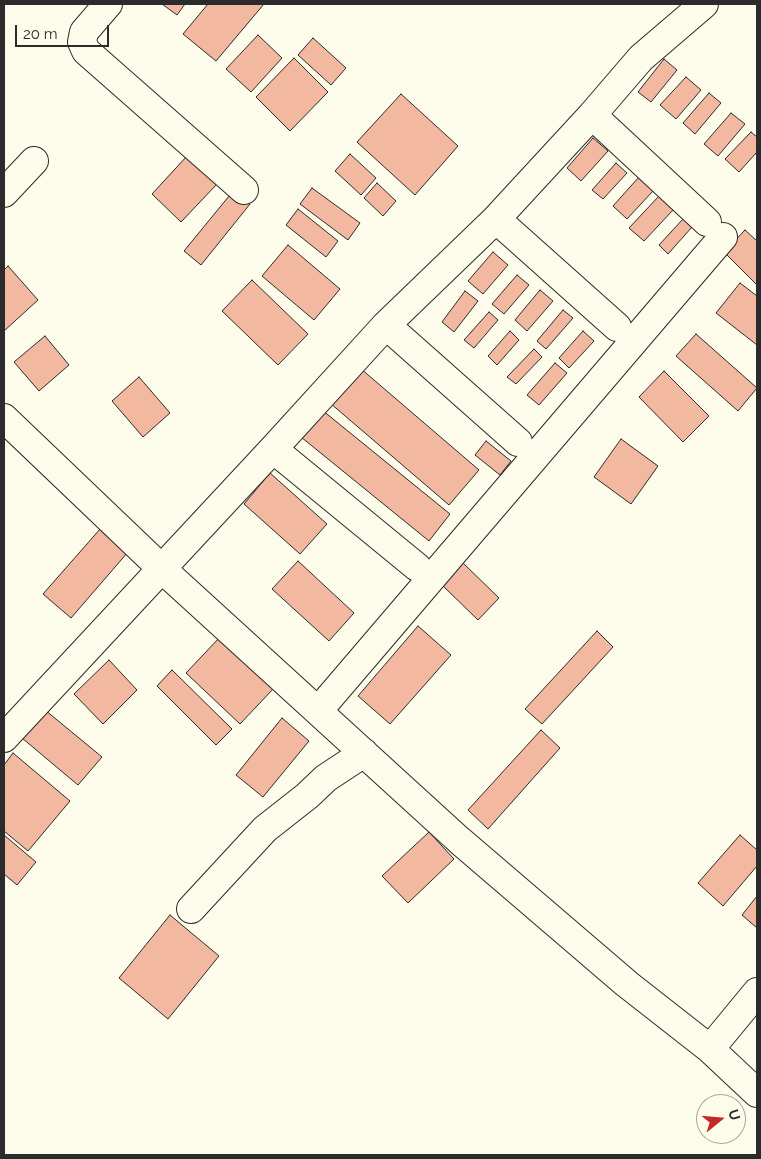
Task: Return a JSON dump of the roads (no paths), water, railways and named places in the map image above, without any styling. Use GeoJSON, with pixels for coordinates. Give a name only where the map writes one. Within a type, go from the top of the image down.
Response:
{"type":"FeatureCollection","features":[{"type":"Feature","properties":{"kind":"street"},"geometry":{"type":"LineString","coordinates":[[108,4],[84,32],[82,42],[86,50],[244,190]]}},
{"type":"Feature","properties":{"kind":"street"},"geometry":{"type":"LineString","coordinates":[[4,738],[162,570],[386,325],[496,219],[592,115],[641,58],[704,4]]}},
{"type":"Feature","properties":{"kind":"street"},"geometry":{"type":"LineString","coordinates":[[318,711],[715,230],[592,115]]}},
{"type":"Feature","properties":{"kind":"street"},"geometry":{"type":"LineString","coordinates":[[4,193],[34,161]]}},
{"type":"Feature","properties":{"kind":"street"},"geometry":{"type":"LineString","coordinates":[[496,219],[617,327]]}},
{"type":"Feature","properties":{"kind":"street"},"geometry":{"type":"LineString","coordinates":[[386,325],[518,442]]}},
{"type":"Feature","properties":{"kind":"street"},"geometry":{"type":"LineString","coordinates":[[4,418],[162,570],[459,840],[627,984],[710,1050],[757,1093]]}},
{"type":"Feature","properties":{"kind":"street"},"geometry":{"type":"LineString","coordinates":[[273,449],[417,567]]}},
{"type":"Feature","properties":{"kind":"street"},"geometry":{"type":"LineString","coordinates":[[191,908],[265,830],[326,778],[364,752]]}},
{"type":"Feature","properties":{"kind":"street"},"geometry":{"type":"LineString","coordinates":[[710,1050],[757,992]]}}]}
